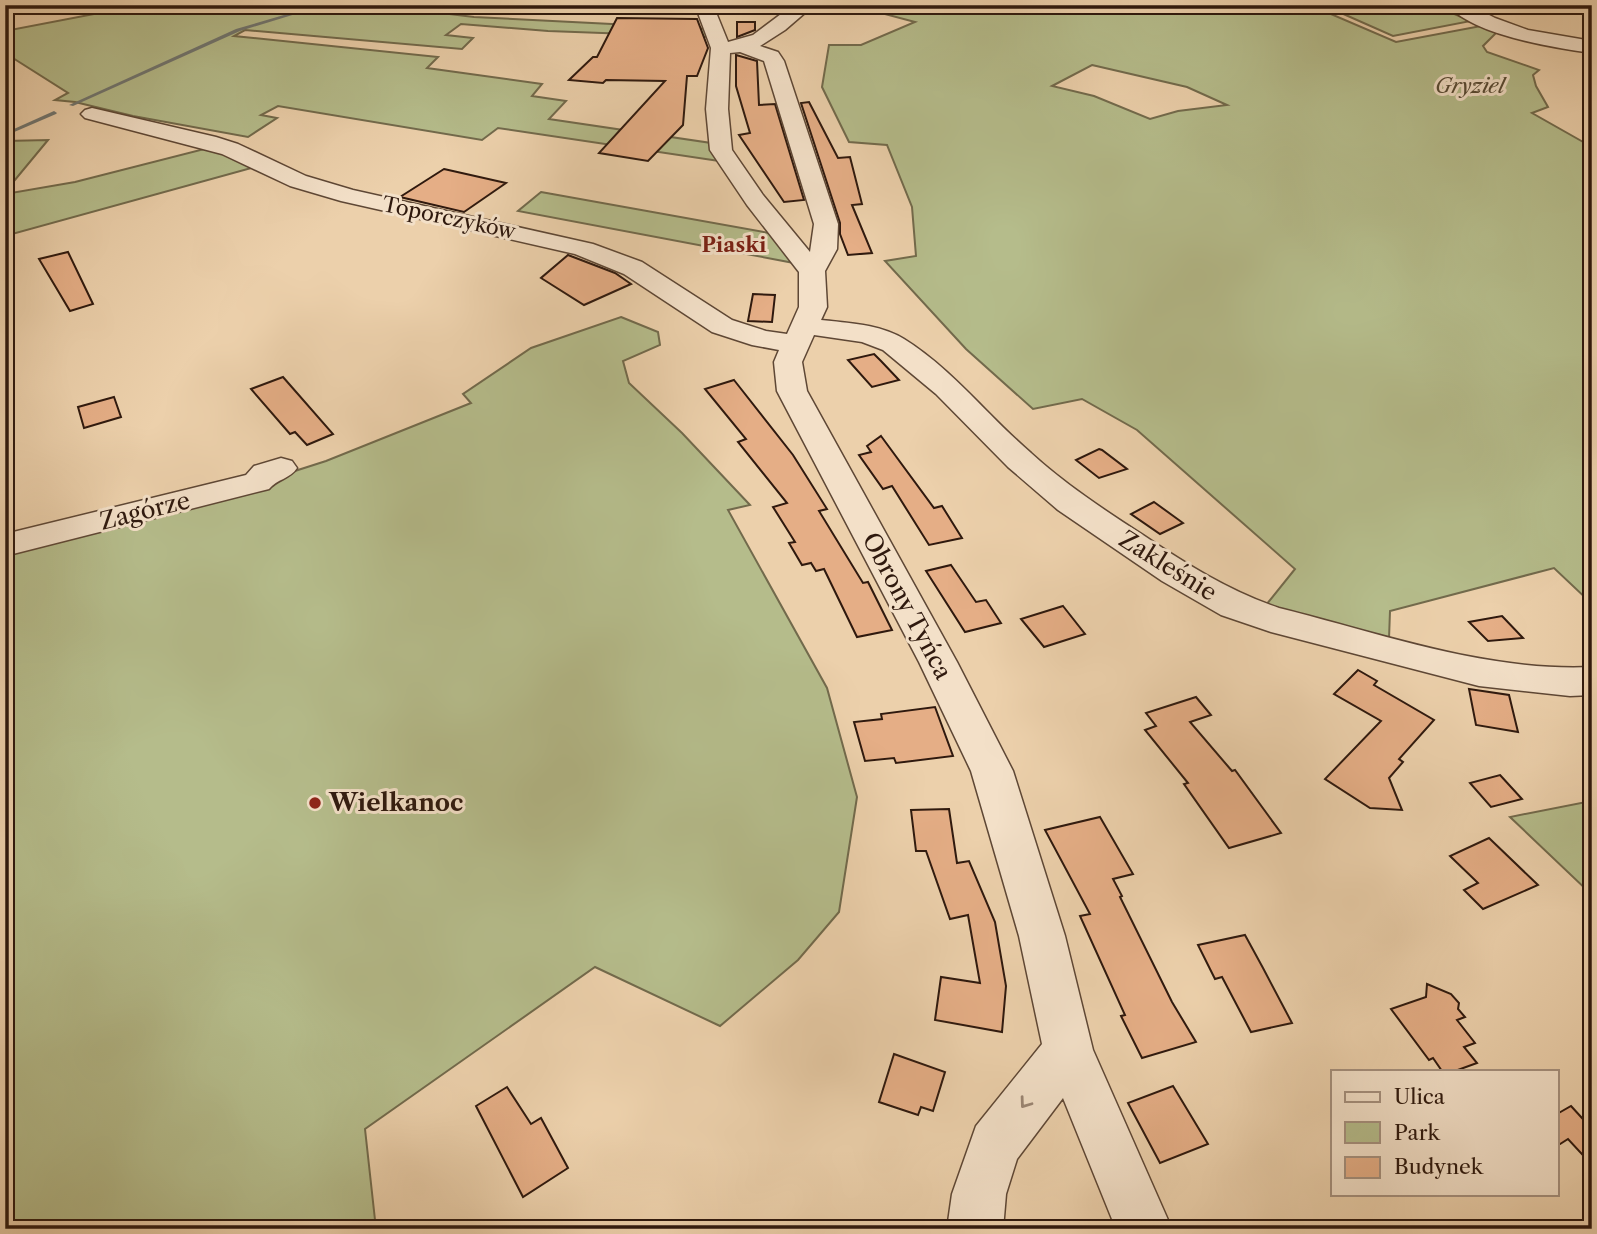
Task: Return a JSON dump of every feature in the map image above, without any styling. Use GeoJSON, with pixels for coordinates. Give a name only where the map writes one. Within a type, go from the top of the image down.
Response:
{"type":"FeatureCollection","features":[{"type":"Feature","properties":{"kind":"street"},"geometry":{"type":"LineString","coordinates":[[704,5],[733,47],[771,56],[774,61],[826,224],[828,241],[825,254],[811,271],[755,200],[721,150],[717,109],[733,47]]}},
{"type":"Feature","properties":{"kind":"street"},"geometry":{"type":"LineString","coordinates":[[733,47],[758,41],[804,5]]}},
{"type":"Feature","properties":{"kind":"street"},"geometry":{"type":"LineString","coordinates":[[1457,5],[1482,21],[1510,32],[1592,47]]}},
{"type":"Feature","properties":{"kind":"street","name":"Toporczyków"},"geometry":{"type":"LineString","coordinates":[[92,114],[219,146],[298,181],[349,196],[584,249],[633,268],[722,326],[762,339],[800,335]]}},
{"type":"Feature","properties":{"kind":"street","name":"Obrony Tyńca"},"geometry":{"type":"LineString","coordinates":[[811,271],[813,307],[788,362],[792,391],[938,662],[992,771],[1042,936],[1068,1050],[1144,1229]]}},
{"type":"Feature","properties":{"kind":"street","name":"Zakleśnie"},"geometry":{"type":"LineString","coordinates":[[800,335],[867,334],[893,344],[946,388],[1019,460],[1070,503],[1175,573],[1234,606],[1271,619],[1479,672],[1570,682],[1592,681]]}},
{"type":"Feature","properties":{"kind":"street","name":"Zagórze"},"geometry":{"type":"LineString","coordinates":[[5,545],[257,482],[265,473],[281,468]]}},
{"type":"Feature","properties":{"kind":"street"},"geometry":{"type":"LineString","coordinates":[[975,1229],[979,1194],[995,1145],[1068,1050]]}},
{"type":"Feature","properties":{"kind":"green space"},"geometry":{"type":"Polygon","coordinates":[[[107,5],[375,5],[474,17],[710,29],[710,37],[548,31],[461,24],[446,35],[473,38],[462,49],[245,30],[234,36],[438,57],[427,68],[542,84],[532,96],[566,101],[549,119],[711,143],[719,161],[498,128],[482,140],[278,106],[261,115],[277,118],[248,137],[55,100],[68,93],[5,53],[5,31],[115,10],[107,5]]]}},
{"type":"Feature","properties":{"kind":"green space","name":"Gryziel"},"geometry":{"type":"Polygon","coordinates":[[[889,5],[1310,5],[1396,42],[1481,26],[1498,31],[1483,46],[1487,52],[1539,70],[1533,75],[1548,107],[1532,113],[1592,147],[1592,559],[1589,561],[1592,563],[1592,604],[1554,568],[1390,611],[1389,639],[1266,605],[1295,569],[1137,430],[1082,399],[1033,409],[966,349],[885,261],[916,256],[912,207],[887,145],[849,142],[822,87],[829,45],[861,45],[915,22],[877,12],[889,5]],[[1092,65],[1052,86],[1094,96],[1150,119],[1178,111],[1227,105],[1187,87],[1092,65]]]}},
{"type":"Feature","properties":{"kind":"green space"},"geometry":{"type":"Polygon","coordinates":[[[1323,5],[1433,5],[1471,21],[1393,36],[1323,5]]]}},
{"type":"Feature","properties":{"kind":"green space"},"geometry":{"type":"Polygon","coordinates":[[[1467,5],[1592,5],[1592,12],[1474,8],[1467,5]]]}},
{"type":"Feature","properties":{"kind":"green space"},"geometry":{"type":"Polygon","coordinates":[[[48,140],[5,192],[5,141],[48,140]]]}},
{"type":"Feature","properties":{"kind":"green space"},"geometry":{"type":"Polygon","coordinates":[[[212,147],[255,167],[5,236],[5,194],[75,182],[212,147]]]}},
{"type":"Feature","properties":{"kind":"green space"},"geometry":{"type":"Polygon","coordinates":[[[541,192],[775,234],[794,263],[518,211],[541,192]]]}},
{"type":"Feature","properties":{"kind":"green space"},"geometry":{"type":"Polygon","coordinates":[[[621,317],[658,332],[660,345],[623,361],[629,383],[682,433],[750,505],[728,510],[827,688],[857,797],[839,912],[798,960],[720,1026],[595,967],[365,1129],[376,1229],[5,1229],[5,550],[220,495],[326,461],[471,403],[463,394],[531,348],[621,317]]]}},
{"type":"Feature","properties":{"kind":"green space"},"geometry":{"type":"Polygon","coordinates":[[[1586,802],[1592,806],[1592,895],[1510,817],[1586,802]]]}},
{"type":"Feature","properties":{"kind":"building"},"geometry":{"type":"Polygon","coordinates":[[[617,18],[697,19],[708,48],[697,76],[687,76],[683,125],[648,161],[599,153],[665,81],[606,80],[603,83],[569,80],[593,57],[597,57],[617,18]]]}},
{"type":"Feature","properties":{"kind":"building"},"geometry":{"type":"Polygon","coordinates":[[[737,22],[755,22],[755,30],[737,37],[737,22]]]}},
{"type":"Feature","properties":{"kind":"building"},"geometry":{"type":"Polygon","coordinates":[[[736,55],[757,61],[759,105],[775,104],[804,200],[784,202],[739,135],[750,133],[736,86],[736,55]]]}},
{"type":"Feature","properties":{"kind":"building"},"geometry":{"type":"Polygon","coordinates":[[[809,102],[838,158],[850,157],[862,204],[852,205],[872,253],[848,255],[801,103],[809,102]]]}},
{"type":"Feature","properties":{"kind":"building"},"geometry":{"type":"Polygon","coordinates":[[[444,169],[506,183],[464,212],[400,197],[444,169]]]}},
{"type":"Feature","properties":{"kind":"building"},"geometry":{"type":"Polygon","coordinates":[[[68,252],[93,304],[70,311],[39,259],[68,252]]]}},
{"type":"Feature","properties":{"kind":"building"},"geometry":{"type":"Polygon","coordinates":[[[568,255],[615,273],[631,284],[584,305],[541,278],[568,255]]]}},
{"type":"Feature","properties":{"kind":"building"},"geometry":{"type":"Polygon","coordinates":[[[753,294],[775,295],[772,322],[748,321],[753,294]]]}},
{"type":"Feature","properties":{"kind":"building"},"geometry":{"type":"Polygon","coordinates":[[[874,354],[899,380],[872,387],[848,360],[874,354]]]}},
{"type":"Feature","properties":{"kind":"building"},"geometry":{"type":"Polygon","coordinates":[[[283,377],[333,434],[307,445],[295,432],[290,434],[251,389],[283,377]]]}},
{"type":"Feature","properties":{"kind":"building"},"geometry":{"type":"Polygon","coordinates":[[[734,380],[793,455],[827,509],[819,511],[863,583],[868,582],[892,630],[857,637],[824,569],[816,571],[811,563],[802,565],[789,543],[795,542],[773,507],[787,503],[738,442],[746,439],[705,389],[734,380]]]}},
{"type":"Feature","properties":{"kind":"building"},"geometry":{"type":"Polygon","coordinates":[[[114,397],[121,417],[84,428],[78,407],[114,397]]]}},
{"type":"Feature","properties":{"kind":"building"},"geometry":{"type":"Polygon","coordinates":[[[881,436],[934,508],[942,506],[962,538],[929,545],[892,486],[883,489],[859,455],[871,452],[867,446],[881,436]]]}},
{"type":"Feature","properties":{"kind":"building"},"geometry":{"type":"Polygon","coordinates":[[[1099,449],[1127,469],[1099,478],[1076,460],[1099,449]]]}},
{"type":"Feature","properties":{"kind":"building"},"geometry":{"type":"Polygon","coordinates":[[[1154,502],[1183,523],[1160,534],[1131,514],[1154,502]]]}},
{"type":"Feature","properties":{"kind":"building"},"geometry":{"type":"Polygon","coordinates":[[[951,565],[976,602],[986,600],[1001,623],[965,632],[926,571],[951,565]]]}},
{"type":"Feature","properties":{"kind":"building"},"geometry":{"type":"Polygon","coordinates":[[[1063,606],[1085,634],[1044,647],[1021,619],[1063,606]]]}},
{"type":"Feature","properties":{"kind":"building"},"geometry":{"type":"Polygon","coordinates":[[[1502,616],[1523,638],[1488,641],[1469,622],[1502,616]]]}},
{"type":"Feature","properties":{"kind":"building"},"geometry":{"type":"Polygon","coordinates":[[[1358,670],[1377,681],[1374,685],[1434,720],[1399,759],[1403,762],[1389,778],[1402,810],[1370,808],[1325,779],[1381,721],[1334,694],[1358,670]]]}},
{"type":"Feature","properties":{"kind":"building"},"geometry":{"type":"Polygon","coordinates":[[[1469,689],[1509,695],[1518,732],[1476,725],[1469,689]]]}},
{"type":"Feature","properties":{"kind":"building"},"geometry":{"type":"Polygon","coordinates":[[[1196,697],[1211,715],[1190,722],[1232,771],[1235,770],[1281,833],[1229,848],[1184,784],[1188,783],[1145,730],[1156,726],[1146,713],[1196,697]]]}},
{"type":"Feature","properties":{"kind":"building"},"geometry":{"type":"Polygon","coordinates":[[[935,707],[953,756],[896,763],[894,758],[865,761],[854,722],[882,719],[881,714],[935,707]]]}},
{"type":"Feature","properties":{"kind":"building"},"geometry":{"type":"Polygon","coordinates":[[[1500,775],[1522,799],[1491,807],[1470,783],[1500,775]]]}},
{"type":"Feature","properties":{"kind":"building"},"geometry":{"type":"Polygon","coordinates":[[[949,809],[957,863],[969,861],[995,922],[1006,986],[1002,1032],[935,1020],[941,977],[980,983],[968,915],[950,919],[926,851],[916,851],[911,810],[949,809]]]}},
{"type":"Feature","properties":{"kind":"building"},"geometry":{"type":"Polygon","coordinates":[[[1100,817],[1133,874],[1113,879],[1122,896],[1120,897],[1172,1002],[1196,1042],[1142,1058],[1121,1016],[1125,1015],[1080,916],[1090,914],[1045,830],[1100,817]]]}},
{"type":"Feature","properties":{"kind":"building"},"geometry":{"type":"Polygon","coordinates":[[[1489,838],[1538,885],[1483,909],[1464,890],[1478,883],[1450,856],[1489,838]]]}},
{"type":"Feature","properties":{"kind":"building"},"geometry":{"type":"Polygon","coordinates":[[[1245,935],[1292,1023],[1251,1032],[1222,977],[1215,979],[1198,945],[1245,935]]]}},
{"type":"Feature","properties":{"kind":"building"},"geometry":{"type":"Polygon","coordinates":[[[1427,984],[1451,994],[1459,1003],[1458,1009],[1465,1017],[1457,1020],[1475,1043],[1464,1047],[1477,1063],[1458,1070],[1441,1070],[1433,1058],[1429,1060],[1391,1009],[1426,997],[1427,984]]]}},
{"type":"Feature","properties":{"kind":"building"},"geometry":{"type":"Polygon","coordinates":[[[894,1054],[945,1072],[933,1111],[921,1107],[918,1115],[879,1102],[894,1054]]]}},
{"type":"Feature","properties":{"kind":"building"},"geometry":{"type":"Polygon","coordinates":[[[1173,1086],[1208,1144],[1160,1163],[1128,1103],[1173,1086]]]}},
{"type":"Feature","properties":{"kind":"building"},"geometry":{"type":"Polygon","coordinates":[[[507,1087],[531,1124],[541,1118],[568,1168],[523,1197],[476,1106],[507,1087]]]}},
{"type":"Feature","properties":{"kind":"building"},"geometry":{"type":"Polygon","coordinates":[[[1571,1106],[1592,1129],[1592,1165],[1568,1139],[1558,1145],[1558,1113],[1571,1106]]]}},
{"type":"Feature","properties":{"kind":"waterway"},"geometry":{"type":"LineString","coordinates":[[71,105],[238,30],[323,5]]}},
{"type":"Feature","properties":{"kind":"waterway"},"geometry":{"type":"LineString","coordinates":[[5,135],[54,113]]}},
{"type":"Feature","properties":{"kind":"place","name":"Wielkanoc"},"geometry":{"type":"Point","coordinates":[315,803]}},
{"type":"Feature","properties":{"kind":"district","name":"Piaski"},"geometry":{"type":"Point","coordinates":[734,245]}}]}
